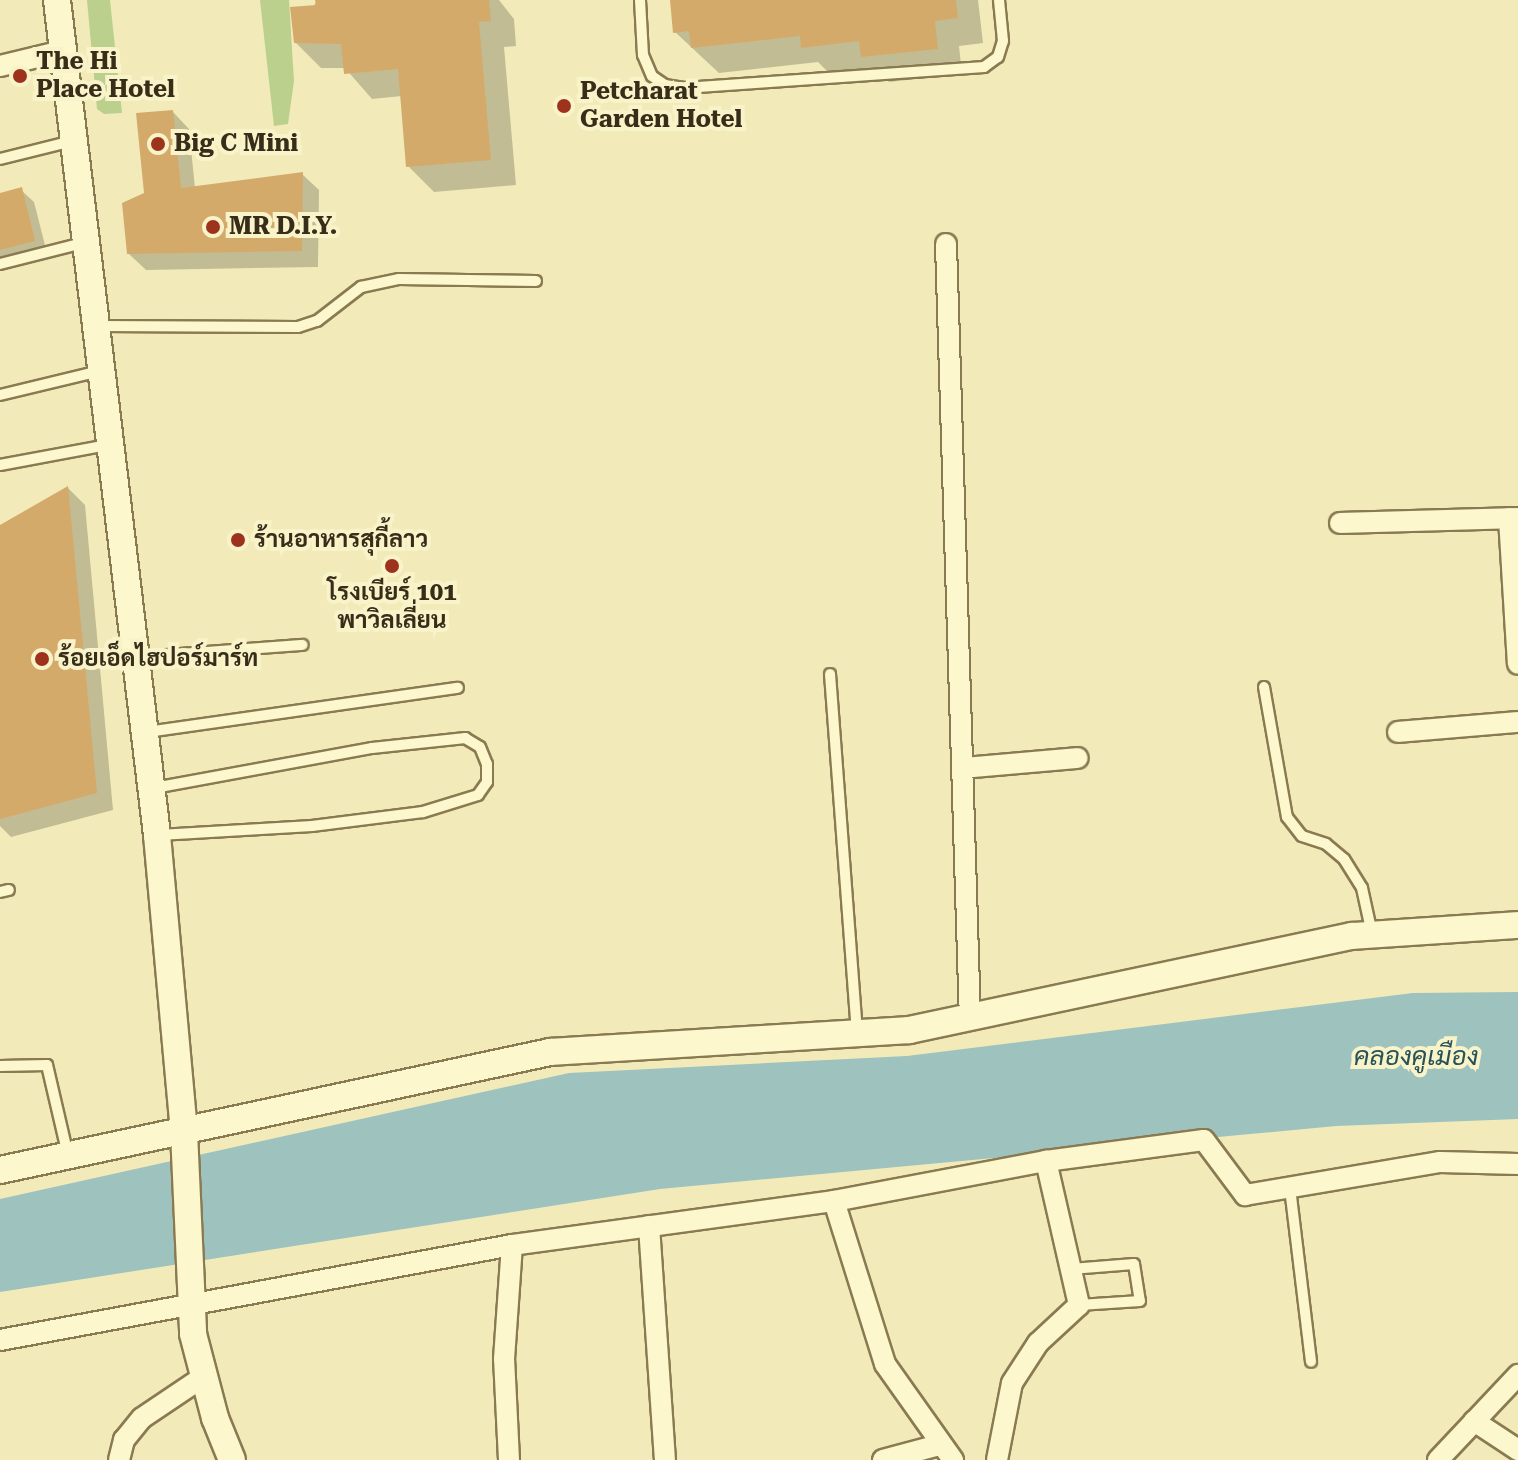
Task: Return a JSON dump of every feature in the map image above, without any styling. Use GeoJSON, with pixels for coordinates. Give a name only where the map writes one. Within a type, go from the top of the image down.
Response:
{"type":"FeatureCollection","features":[{"type":"Feature","properties":{"kind":"street"},"geometry":{"type":"LineString","coordinates":[[57,0],[83,243],[96,326],[157,835],[185,1140],[190,1305],[203,1377],[232,1460]]}},
{"type":"Feature","properties":{"kind":"street"},"geometry":{"type":"LineString","coordinates":[[0,66],[62,51]]}},
{"type":"Feature","properties":{"kind":"street"},"geometry":{"type":"LineString","coordinates":[[946,244],[970,1019]]}},
{"type":"Feature","properties":{"kind":"street"},"geometry":{"type":"LineString","coordinates":[[1340,523],[1514,518],[1518,664]]}},
{"type":"Feature","properties":{"kind":"street"},"geometry":{"type":"LineString","coordinates":[[1398,732],[1518,722]]}},
{"type":"Feature","properties":{"kind":"street"},"geometry":{"type":"LineString","coordinates":[[963,768],[1078,758]]}},
{"type":"Feature","properties":{"kind":"street"},"geometry":{"type":"LineString","coordinates":[[0,1170],[185,1140],[550,1052],[857,1033],[970,1019],[1372,934],[1518,925]]}},
{"type":"Feature","properties":{"kind":"street"},"geometry":{"type":"LineString","coordinates":[[0,1340],[512,1245],[834,1201],[1046,1161],[1204,1140],[1245,1195],[1440,1162],[1518,1164]]}},
{"type":"Feature","properties":{"kind":"street"},"geometry":{"type":"LineString","coordinates":[[997,1460],[1012,1383],[1038,1343],[1079,1305],[1046,1161]]}},
{"type":"Feature","properties":{"kind":"street"},"geometry":{"type":"LineString","coordinates":[[834,1201],[885,1364],[946,1452],[883,1460]]}},
{"type":"Feature","properties":{"kind":"street"},"geometry":{"type":"LineString","coordinates":[[649,1226],[665,1460]]}},
{"type":"Feature","properties":{"kind":"street"},"geometry":{"type":"LineString","coordinates":[[509,1460],[504,1359],[512,1245]]}},
{"type":"Feature","properties":{"kind":"street"},"geometry":{"type":"LineString","coordinates":[[1438,1460],[1518,1375]]}},
{"type":"Feature","properties":{"kind":"street"},"geometry":{"type":"LineString","coordinates":[[119,1460],[124,1440],[142,1418],[203,1377]]}},
{"type":"Feature","properties":{"kind":"street"},"geometry":{"type":"LineString","coordinates":[[1474,1421],[1518,1450]]}},
{"type":"Feature","properties":{"kind":"lane"},"geometry":{"type":"LineString","coordinates":[[640,0],[643,55],[652,76],[665,85],[684,88],[984,67],[998,57],[1003,41],[999,0]]}},
{"type":"Feature","properties":{"kind":"lane"},"geometry":{"type":"LineString","coordinates":[[0,159],[72,141]]}},
{"type":"Feature","properties":{"kind":"lane"},"geometry":{"type":"LineString","coordinates":[[0,264],[83,243]]}},
{"type":"Feature","properties":{"kind":"lane"},"geometry":{"type":"LineString","coordinates":[[96,326],[298,327],[317,321],[361,287],[399,279],[536,281]]}},
{"type":"Feature","properties":{"kind":"lane"},"geometry":{"type":"LineString","coordinates":[[0,395],[101,370]]}},
{"type":"Feature","properties":{"kind":"lane"},"geometry":{"type":"LineString","coordinates":[[0,465],[109,445]]}},
{"type":"Feature","properties":{"kind":"lane"},"geometry":{"type":"LineString","coordinates":[[136,657],[303,645]]}},
{"type":"Feature","properties":{"kind":"lane"},"geometry":{"type":"LineString","coordinates":[[830,674],[857,1033]]}},
{"type":"Feature","properties":{"kind":"lane"},"geometry":{"type":"LineString","coordinates":[[1264,687],[1287,817],[1302,836],[1326,844],[1344,859],[1362,888],[1372,934]]}},
{"type":"Feature","properties":{"kind":"lane"},"geometry":{"type":"LineString","coordinates":[[145,732],[458,688]]}},
{"type":"Feature","properties":{"kind":"lane"},"geometry":{"type":"LineString","coordinates":[[151,788],[372,748],[465,738],[480,747],[487,764],[487,782],[478,795],[423,812],[312,826],[157,835]]}},
{"type":"Feature","properties":{"kind":"lane"},"geometry":{"type":"LineString","coordinates":[[0,1066],[47,1065],[68,1157]]}},
{"type":"Feature","properties":{"kind":"lane"},"geometry":{"type":"LineString","coordinates":[[1290,1188],[1311,1362]]}},
{"type":"Feature","properties":{"kind":"lane"},"geometry":{"type":"LineString","coordinates":[[1071,1269],[1134,1264],[1140,1301],[1079,1305]]}},
{"type":"Feature","properties":{"kind":"green space"},"geometry":{"type":"Polygon","coordinates":[[[87,0],[110,0],[122,113],[104,114],[97,109],[87,0]]]}},
{"type":"Feature","properties":{"kind":"green space"},"geometry":{"type":"Polygon","coordinates":[[[260,0],[289,0],[294,81],[288,124],[274,126],[260,0]]]}},
{"type":"Feature","properties":{"kind":"water","name":"คลองคูเมือง"},"geometry":{"type":"Polygon","coordinates":[[[1518,992],[1518,1119],[1336,1126],[660,1189],[0,1292],[0,1199],[569,1073],[907,1056],[1413,993],[1518,992]]]}},
{"type":"Feature","properties":{"kind":"building"},"geometry":{"type":"Polygon","coordinates":[[[315,0],[489,0],[491,21],[479,22],[491,160],[406,167],[398,69],[344,74],[341,44],[294,43],[290,7],[316,5],[315,0]]]}},
{"type":"Feature","properties":{"kind":"building"},"geometry":{"type":"Polygon","coordinates":[[[670,0],[956,0],[958,18],[935,21],[938,49],[861,57],[859,41],[801,48],[800,36],[691,48],[689,31],[673,33],[670,0]]]}},
{"type":"Feature","properties":{"kind":"building","name":"MR D.I.Y."},"geometry":{"type":"Polygon","coordinates":[[[173,110],[181,188],[303,172],[302,251],[127,254],[122,203],[144,193],[136,113],[173,110]]]}},
{"type":"Feature","properties":{"kind":"building"},"geometry":{"type":"Polygon","coordinates":[[[22,187],[35,241],[0,250],[0,193],[22,187]]]}},
{"type":"Feature","properties":{"kind":"building","name":"ร้อยเอ็ดไฮปอร์มาร์ท"},"geometry":{"type":"Polygon","coordinates":[[[68,486],[97,793],[0,819],[0,525],[68,486]]]}},
{"type":"Feature","properties":{"kind":"place","name":"The Hi Place Hotel"},"geometry":{"type":"Point","coordinates":[20,76]}},
{"type":"Feature","properties":{"kind":"place","name":"Petcharat Garden Hotel"},"geometry":{"type":"Point","coordinates":[564,106]}},
{"type":"Feature","properties":{"kind":"place","name":"Big C Mini"},"geometry":{"type":"Point","coordinates":[158,144]}},
{"type":"Feature","properties":{"kind":"place","name":"MR D.I.Y."},"geometry":{"type":"Point","coordinates":[213,227]}},
{"type":"Feature","properties":{"kind":"place","name":"ร้านอาหารสุกี้ลาว"},"geometry":{"type":"Point","coordinates":[238,540]}},
{"type":"Feature","properties":{"kind":"place","name":"โรงเบียร์ 101 พาวิลเลี่ยน"},"geometry":{"type":"Point","coordinates":[392,566]}},
{"type":"Feature","properties":{"kind":"place","name":"ร้อยเอ็ดไฮปอร์มาร์ท"},"geometry":{"type":"Point","coordinates":[42,659]}}]}
